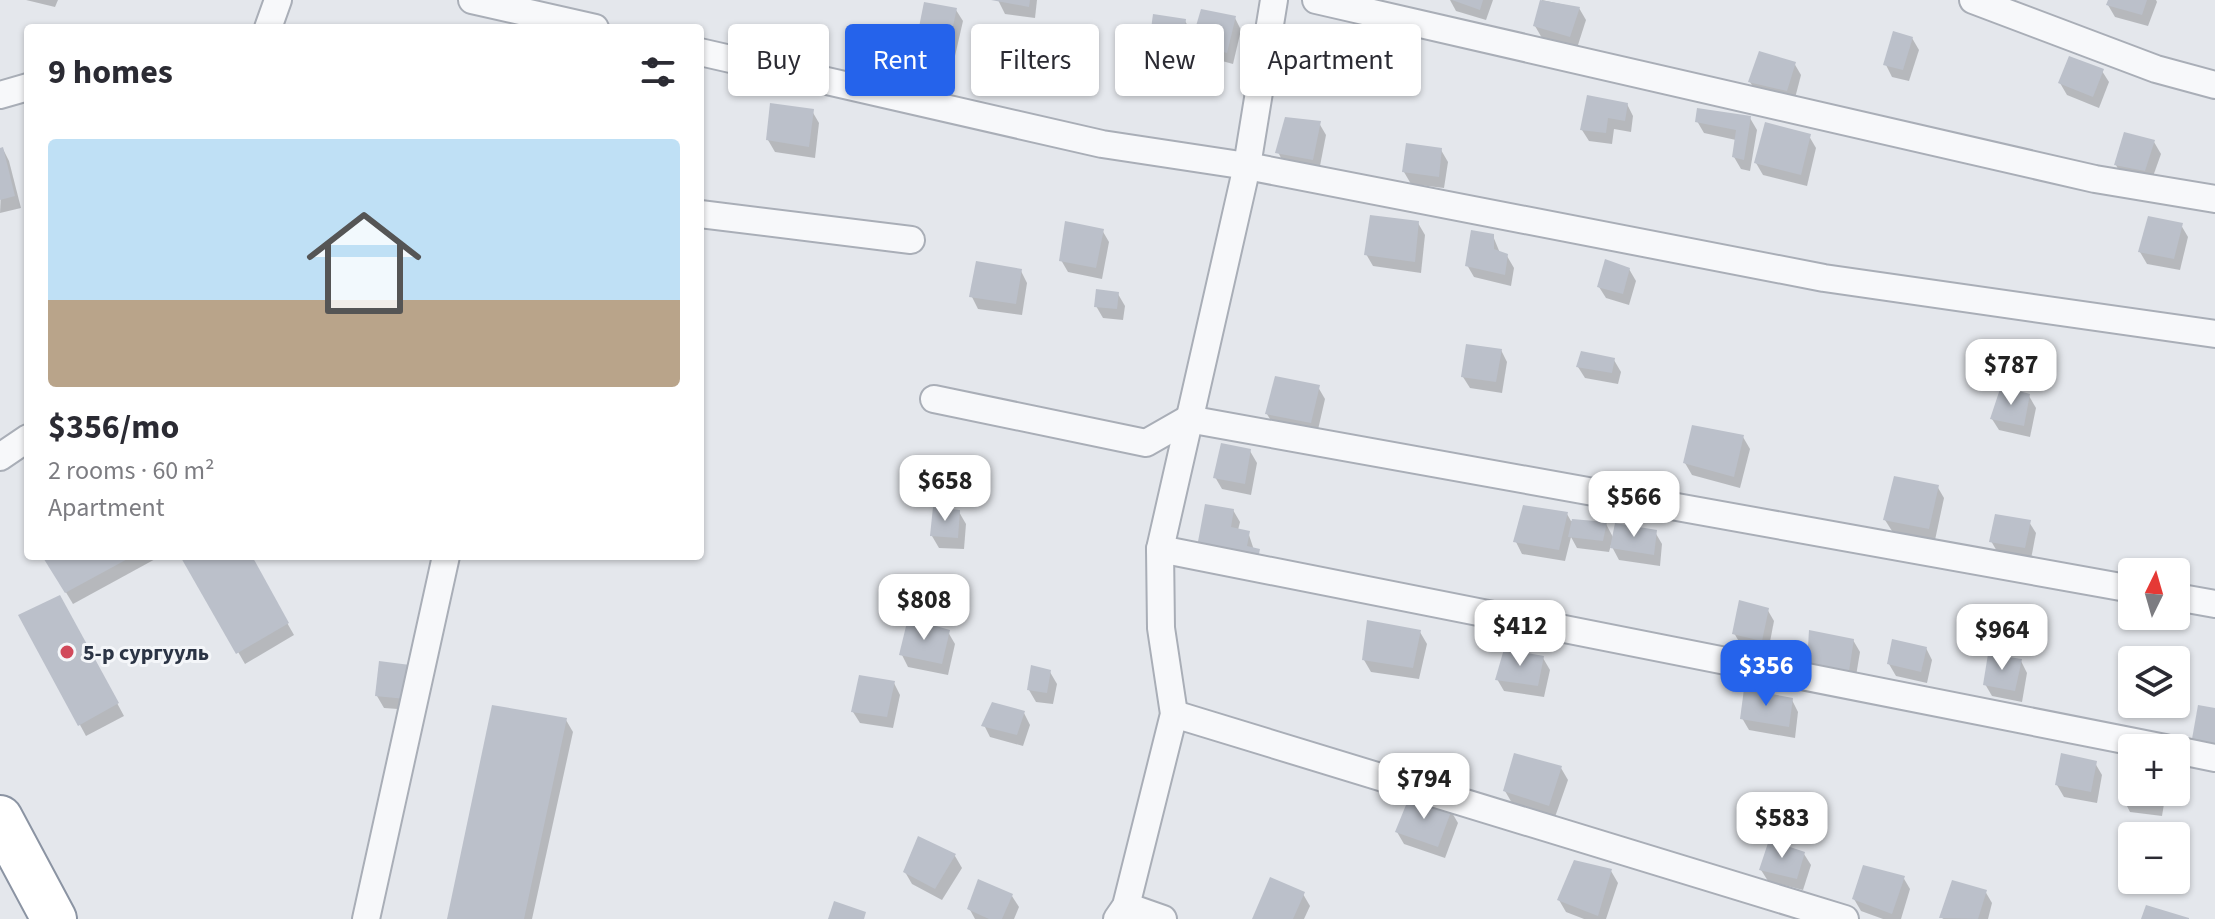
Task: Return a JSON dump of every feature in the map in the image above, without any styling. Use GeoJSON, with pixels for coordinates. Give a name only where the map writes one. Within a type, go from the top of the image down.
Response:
{"type":"FeatureCollection","features":[{"type":"Feature","properties":{"kind":"highway"},"geometry":{"type":"LineString","coordinates":[[0,818],[54,919]]}},
{"type":"Feature","properties":{"kind":"street"},"geometry":{"type":"LineString","coordinates":[[269,24],[278,0]]}},
{"type":"Feature","properties":{"kind":"street"},"geometry":{"type":"LineString","coordinates":[[472,0],[577,24]]}},
{"type":"Feature","properties":{"kind":"street"},"geometry":{"type":"LineString","coordinates":[[1163,919],[1122,912],[1174,714],[1161,628],[1160,549],[1247,166],[1274,0]]}},
{"type":"Feature","properties":{"kind":"street"},"geometry":{"type":"LineString","coordinates":[[1316,0],[2095,179],[2215,199]]}},
{"type":"Feature","properties":{"kind":"street"},"geometry":{"type":"LineString","coordinates":[[1973,0],[2156,69],[2215,85]]}},
{"type":"Feature","properties":{"kind":"street"},"geometry":{"type":"LineString","coordinates":[[704,53],[1102,144],[1247,166],[1824,278],[2215,334]]}},
{"type":"Feature","properties":{"kind":"street"},"geometry":{"type":"LineString","coordinates":[[0,95],[24,88]]}},
{"type":"Feature","properties":{"kind":"street"},"geometry":{"type":"LineString","coordinates":[[704,214],[911,240]]}},
{"type":"Feature","properties":{"kind":"street"},"geometry":{"type":"LineString","coordinates":[[934,399],[1146,443],[1188,419],[2118,586]]}},
{"type":"Feature","properties":{"kind":"street"},"geometry":{"type":"LineString","coordinates":[[0,457],[24,441]]}},
{"type":"Feature","properties":{"kind":"street"},"geometry":{"type":"LineString","coordinates":[[1160,549],[2118,739]]}},
{"type":"Feature","properties":{"kind":"street"},"geometry":{"type":"LineString","coordinates":[[366,919],[445,560]]}},
{"type":"Feature","properties":{"kind":"street"},"geometry":{"type":"LineString","coordinates":[[2190,600],[2215,604]]}},
{"type":"Feature","properties":{"kind":"street"},"geometry":{"type":"LineString","coordinates":[[1174,714],[1845,919]]}},
{"type":"Feature","properties":{"kind":"street"},"geometry":{"type":"LineString","coordinates":[[2190,753],[2215,758]]}},
{"type":"Feature","properties":{"kind":"building"},"geometry":{"type":"Polygon","coordinates":[[[991,0],[1030,0],[1029,7],[991,0]]]}},
{"type":"Feature","properties":{"kind":"building"},"geometry":{"type":"Polygon","coordinates":[[[1452,0],[1483,0],[1480,10],[1452,0]]]}},
{"type":"Feature","properties":{"kind":"building"},"geometry":{"type":"Polygon","coordinates":[[[1540,0],[1580,7],[1570,37],[1533,26],[1540,0]]]}},
{"type":"Feature","properties":{"kind":"building"},"geometry":{"type":"Polygon","coordinates":[[[2108,0],[2147,0],[2142,15],[2106,5],[2108,0]]]}},
{"type":"Feature","properties":{"kind":"building"},"geometry":{"type":"Polygon","coordinates":[[[924,2],[957,8],[953,24],[920,24],[924,2]]]}},
{"type":"Feature","properties":{"kind":"building"},"geometry":{"type":"Polygon","coordinates":[[[1201,9],[1236,16],[1227,53],[1224,52],[1224,24],[1197,24],[1201,9]]]}},
{"type":"Feature","properties":{"kind":"building"},"geometry":{"type":"Polygon","coordinates":[[[1153,14],[1186,19],[1185,24],[1152,24],[1153,14]]]}},
{"type":"Feature","properties":{"kind":"building"},"geometry":{"type":"Polygon","coordinates":[[[1893,31],[1913,37],[1903,70],[1883,65],[1893,31]]]}},
{"type":"Feature","properties":{"kind":"building"},"geometry":{"type":"Polygon","coordinates":[[[1759,51],[1796,62],[1787,91],[1748,82],[1759,51]]]}},
{"type":"Feature","properties":{"kind":"building"},"geometry":{"type":"Polygon","coordinates":[[[2069,56],[2104,69],[2093,97],[2058,83],[2069,56]]]}},
{"type":"Feature","properties":{"kind":"building"},"geometry":{"type":"Polygon","coordinates":[[[1587,95],[1628,103],[1625,121],[1608,118],[1606,133],[1580,130],[1587,95]]]}},
{"type":"Feature","properties":{"kind":"building"},"geometry":{"type":"Polygon","coordinates":[[[770,103],[814,109],[809,147],[766,140],[770,103]]]}},
{"type":"Feature","properties":{"kind":"building"},"geometry":{"type":"Polygon","coordinates":[[[1697,108],[1751,116],[1744,160],[1732,157],[1736,130],[1695,122],[1697,108]]]}},
{"type":"Feature","properties":{"kind":"building"},"geometry":{"type":"Polygon","coordinates":[[[1285,117],[1321,121],[1313,160],[1275,153],[1285,117]]]}},
{"type":"Feature","properties":{"kind":"building"},"geometry":{"type":"Polygon","coordinates":[[[1765,122],[1811,134],[1801,175],[1754,163],[1765,122]]]}},
{"type":"Feature","properties":{"kind":"building"},"geometry":{"type":"Polygon","coordinates":[[[2124,132],[2155,140],[2145,171],[2114,165],[2124,132]]]}},
{"type":"Feature","properties":{"kind":"building"},"geometry":{"type":"Polygon","coordinates":[[[1406,143],[1442,148],[1439,177],[1402,172],[1406,143]]]}},
{"type":"Feature","properties":{"kind":"building"},"geometry":{"type":"Polygon","coordinates":[[[3,147],[15,196],[0,200],[0,148],[3,147]]]}},
{"type":"Feature","properties":{"kind":"building"},"geometry":{"type":"Polygon","coordinates":[[[1370,215],[1419,221],[1415,262],[1364,255],[1370,215]]]}},
{"type":"Feature","properties":{"kind":"building"},"geometry":{"type":"Polygon","coordinates":[[[2148,216],[2183,223],[2174,259],[2138,252],[2148,216]]]}},
{"type":"Feature","properties":{"kind":"building"},"geometry":{"type":"Polygon","coordinates":[[[1065,221],[1104,229],[1096,268],[1059,261],[1065,221]]]}},
{"type":"Feature","properties":{"kind":"building"},"geometry":{"type":"Polygon","coordinates":[[[1471,230],[1494,234],[1494,249],[1508,254],[1505,275],[1465,266],[1471,230]]]}},
{"type":"Feature","properties":{"kind":"building"},"geometry":{"type":"Polygon","coordinates":[[[1605,259],[1630,268],[1623,294],[1597,287],[1605,259]]]}},
{"type":"Feature","properties":{"kind":"building"},"geometry":{"type":"Polygon","coordinates":[[[976,261],[1022,269],[1016,304],[969,297],[976,261]]]}},
{"type":"Feature","properties":{"kind":"building"},"geometry":{"type":"Polygon","coordinates":[[[1096,289],[1119,292],[1117,309],[1094,307],[1096,289]]]}},
{"type":"Feature","properties":{"kind":"building"},"geometry":{"type":"Polygon","coordinates":[[[1466,344],[1502,349],[1496,382],[1461,377],[1466,344]]]}},
{"type":"Feature","properties":{"kind":"building"},"geometry":{"type":"Polygon","coordinates":[[[1581,351],[1615,358],[1612,373],[1576,367],[1581,351]]]}},
{"type":"Feature","properties":{"kind":"building"},"geometry":{"type":"Polygon","coordinates":[[[1275,376],[1320,385],[1311,423],[1265,414],[1275,376]]]}},
{"type":"Feature","properties":{"kind":"building"},"geometry":{"type":"Polygon","coordinates":[[[2001,386],[2030,394],[2024,426],[1990,419],[2001,386]]]}},
{"type":"Feature","properties":{"kind":"building"},"geometry":{"type":"Polygon","coordinates":[[[1692,425],[1744,435],[1734,477],[1683,463],[1692,425]]]}},
{"type":"Feature","properties":{"kind":"building"},"geometry":{"type":"Polygon","coordinates":[[[1221,443],[1251,449],[1245,484],[1213,478],[1221,443]]]}},
{"type":"Feature","properties":{"kind":"building"},"geometry":{"type":"Polygon","coordinates":[[[920,463],[946,467],[942,489],[914,485],[920,463]]]}},
{"type":"Feature","properties":{"kind":"building"},"geometry":{"type":"Polygon","coordinates":[[[1894,476],[1939,485],[1929,529],[1883,520],[1894,476]]]}},
{"type":"Feature","properties":{"kind":"building"},"geometry":{"type":"Polygon","coordinates":[[[1205,504],[1234,509],[1231,527],[1250,531],[1247,546],[1260,549],[1258,559],[1197,547],[1205,504]]]}},
{"type":"Feature","properties":{"kind":"building"},"geometry":{"type":"Polygon","coordinates":[[[1523,505],[1568,512],[1559,550],[1513,542],[1523,505]]]}},
{"type":"Feature","properties":{"kind":"building"},"geometry":{"type":"Polygon","coordinates":[[[933,507],[960,510],[958,538],[930,536],[933,507]]]}},
{"type":"Feature","properties":{"kind":"building"},"geometry":{"type":"Polygon","coordinates":[[[1995,514],[2031,520],[2025,548],[1989,542],[1995,514]]]}},
{"type":"Feature","properties":{"kind":"building"},"geometry":{"type":"Polygon","coordinates":[[[1572,519],[1607,522],[1603,541],[1568,537],[1572,519]]]}},
{"type":"Feature","properties":{"kind":"building"},"geometry":{"type":"Polygon","coordinates":[[[1615,523],[1657,530],[1654,555],[1610,548],[1615,523]]]}},
{"type":"Feature","properties":{"kind":"building"},"geometry":{"type":"Polygon","coordinates":[[[44,560],[126,560],[65,593],[44,560]]]}},
{"type":"Feature","properties":{"kind":"building"},"geometry":{"type":"Polygon","coordinates":[[[182,560],[254,560],[289,623],[236,654],[182,560]]]}},
{"type":"Feature","properties":{"kind":"building"},"geometry":{"type":"Polygon","coordinates":[[[60,595],[119,703],[78,726],[18,615],[60,595]]]}},
{"type":"Feature","properties":{"kind":"building"},"geometry":{"type":"Polygon","coordinates":[[[1739,600],[1769,608],[1762,641],[1732,634],[1739,600]]]}},
{"type":"Feature","properties":{"kind":"building"},"geometry":{"type":"Polygon","coordinates":[[[908,618],[950,630],[942,664],[899,655],[908,618]]]}},
{"type":"Feature","properties":{"kind":"building"},"geometry":{"type":"Polygon","coordinates":[[[1367,620],[1421,630],[1413,668],[1362,660],[1367,620]]]}},
{"type":"Feature","properties":{"kind":"building"},"geometry":{"type":"Polygon","coordinates":[[[1809,630],[1854,639],[1849,671],[1807,664],[1809,630]]]}},
{"type":"Feature","properties":{"kind":"building"},"geometry":{"type":"Polygon","coordinates":[[[1892,639],[1927,647],[1921,672],[1887,664],[1892,639]]]}},
{"type":"Feature","properties":{"kind":"building"},"geometry":{"type":"Polygon","coordinates":[[[1504,649],[1544,656],[1538,686],[1495,680],[1504,649]]]}},
{"type":"Feature","properties":{"kind":"building"},"geometry":{"type":"Polygon","coordinates":[[[1988,654],[2022,659],[2015,691],[1983,685],[1988,654]]]}},
{"type":"Feature","properties":{"kind":"building"},"geometry":{"type":"Polygon","coordinates":[[[379,661],[410,665],[406,699],[375,696],[379,661]]]}},
{"type":"Feature","properties":{"kind":"building"},"geometry":{"type":"Polygon","coordinates":[[[1031,665],[1051,670],[1047,693],[1027,690],[1031,665]]]}},
{"type":"Feature","properties":{"kind":"building"},"geometry":{"type":"Polygon","coordinates":[[[859,675],[895,681],[887,717],[851,712],[859,675]]]}},
{"type":"Feature","properties":{"kind":"building"},"geometry":{"type":"Polygon","coordinates":[[[1744,689],[1793,698],[1789,727],[1740,719],[1744,689]]]}},
{"type":"Feature","properties":{"kind":"building"},"geometry":{"type":"Polygon","coordinates":[[[992,702],[1025,711],[1017,735],[981,726],[992,702]]]}},
{"type":"Feature","properties":{"kind":"building"},"geometry":{"type":"Polygon","coordinates":[[[492,705],[567,718],[524,919],[447,919],[492,705]]]}},
{"type":"Feature","properties":{"kind":"building"},"geometry":{"type":"Polygon","coordinates":[[[2198,705],[2215,708],[2215,745],[2192,739],[2198,705]]]}},
{"type":"Feature","properties":{"kind":"building"},"geometry":{"type":"Polygon","coordinates":[[[1514,753],[1562,766],[1549,806],[1503,791],[1514,753]]]}},
{"type":"Feature","properties":{"kind":"building"},"geometry":{"type":"Polygon","coordinates":[[[2061,753],[2097,761],[2091,792],[2055,785],[2061,753]]]}},
{"type":"Feature","properties":{"kind":"building"},"geometry":{"type":"Polygon","coordinates":[[[1410,795],[1452,809],[1438,847],[1395,832],[1410,795]]]}},
{"type":"Feature","properties":{"kind":"building"},"geometry":{"type":"Polygon","coordinates":[[[918,836],[956,854],[935,889],[903,872],[918,836]]]}},
{"type":"Feature","properties":{"kind":"building"},"geometry":{"type":"Polygon","coordinates":[[[1769,840],[1805,852],[1797,879],[1759,870],[1769,840]]]}},
{"type":"Feature","properties":{"kind":"building"},"geometry":{"type":"Polygon","coordinates":[[[1574,860],[1612,869],[1598,916],[1557,900],[1574,860]]]}},
{"type":"Feature","properties":{"kind":"building"},"geometry":{"type":"Polygon","coordinates":[[[1863,865],[1905,876],[1892,914],[1852,899],[1863,865]]]}},
{"type":"Feature","properties":{"kind":"building"},"geometry":{"type":"Polygon","coordinates":[[[1270,877],[1305,892],[1293,919],[1252,919],[1270,877]]]}},
{"type":"Feature","properties":{"kind":"building"},"geometry":{"type":"Polygon","coordinates":[[[978,879],[1013,894],[1002,919],[989,919],[967,909],[978,879]]]}},
{"type":"Feature","properties":{"kind":"building"},"geometry":{"type":"Polygon","coordinates":[[[1952,880],[1987,890],[1978,919],[1939,918],[1952,880]]]}},
{"type":"Feature","properties":{"kind":"building"},"geometry":{"type":"Polygon","coordinates":[[[834,901],[866,912],[864,919],[828,919],[834,901]]]}},
{"type":"Feature","properties":{"kind":"building"},"geometry":{"type":"Polygon","coordinates":[[[2146,905],[2189,918],[2189,919],[2141,919],[2146,905]]]}},
{"type":"Feature","properties":{"kind":"place","name":"5-р сургууль"},"geometry":{"type":"Point","coordinates":[67,652]}}]}
